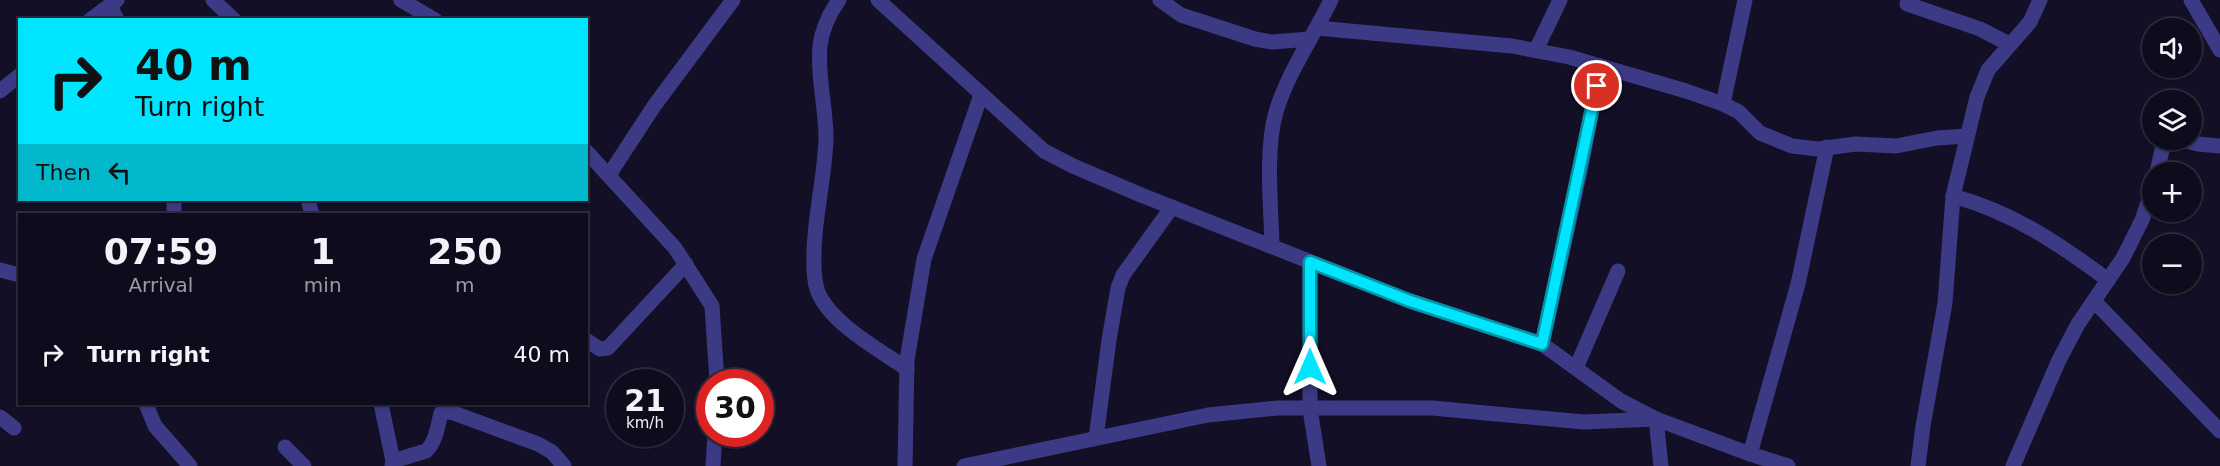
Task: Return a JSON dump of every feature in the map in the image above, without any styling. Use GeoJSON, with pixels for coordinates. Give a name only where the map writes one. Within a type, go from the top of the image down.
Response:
{"type":"FeatureCollection","features":[{"type":"Feature","properties":{"kind":"street"},"geometry":{"type":"LineString","coordinates":[[213,0],[232,18]]}},
{"type":"Feature","properties":{"kind":"street"},"geometry":{"type":"LineString","coordinates":[[401,0],[432,18]]}},
{"type":"Feature","properties":{"kind":"street"},"geometry":{"type":"LineString","coordinates":[[609,175],[654,106],[733,0]]}},
{"type":"Feature","properties":{"kind":"street"},"geometry":{"type":"LineString","coordinates":[[838,0],[825,25],[820,46],[820,80],[826,138],[814,242],[813,273],[818,291],[826,306],[844,324],[907,369]]}},
{"type":"Feature","properties":{"kind":"street"},"geometry":{"type":"LineString","coordinates":[[878,0],[1044,151],[1073,166],[1410,301],[1542,344],[1621,401],[1656,418],[1788,466]]}},
{"type":"Feature","properties":{"kind":"street"},"geometry":{"type":"LineString","coordinates":[[1160,0],[1190,19],[1272,42],[1313,34],[1512,46],[1569,57],[1723,104],[1739,112],[1760,133],[1792,146],[1818,148],[1857,144],[1896,146],[1937,138],[1967,136]]}},
{"type":"Feature","properties":{"kind":"street"},"geometry":{"type":"LineString","coordinates":[[1272,246],[1270,142],[1276,114],[1286,83],[1331,0]]}},
{"type":"Feature","properties":{"kind":"street"},"geometry":{"type":"LineString","coordinates":[[1536,50],[1560,0]]}},
{"type":"Feature","properties":{"kind":"street"},"geometry":{"type":"LineString","coordinates":[[1723,104],[1745,0]]}},
{"type":"Feature","properties":{"kind":"street"},"geometry":{"type":"LineString","coordinates":[[1918,466],[1945,303],[1953,196],[1977,97],[1988,70],[2030,22],[2040,0]]}},
{"type":"Feature","properties":{"kind":"street"},"geometry":{"type":"LineString","coordinates":[[2191,0],[2220,50]]}},
{"type":"Feature","properties":{"kind":"street"},"geometry":{"type":"LineString","coordinates":[[93,18],[113,3],[117,18]]}},
{"type":"Feature","properties":{"kind":"street"},"geometry":{"type":"LineString","coordinates":[[1907,4],[1980,29],[2009,44]]}},
{"type":"Feature","properties":{"kind":"street"},"geometry":{"type":"LineString","coordinates":[[1542,344],[1581,167],[1600,66]]}},
{"type":"Feature","properties":{"kind":"street"},"geometry":{"type":"LineString","coordinates":[[0,91],[18,77]]}},
{"type":"Feature","properties":{"kind":"street"},"geometry":{"type":"LineString","coordinates":[[905,466],[907,369],[924,259],[981,94]]}},
{"type":"Feature","properties":{"kind":"street"},"geometry":{"type":"LineString","coordinates":[[2202,144],[2220,146]]}},
{"type":"Feature","properties":{"kind":"street"},"geometry":{"type":"LineString","coordinates":[[1750,454],[1798,284],[1827,147]]}},
{"type":"Feature","properties":{"kind":"street"},"geometry":{"type":"LineString","coordinates":[[588,153],[675,248],[712,306],[716,369]]}},
{"type":"Feature","properties":{"kind":"street"},"geometry":{"type":"LineString","coordinates":[[1953,196],[1977,202],[2018,220],[2067,249],[2108,280]]}},
{"type":"Feature","properties":{"kind":"street"},"geometry":{"type":"LineString","coordinates":[[1096,438],[1118,288],[1127,269],[1172,207]]}},
{"type":"Feature","properties":{"kind":"street"},"geometry":{"type":"LineString","coordinates":[[2013,466],[2059,360],[2078,324],[2124,258],[2142,219]]}},
{"type":"Feature","properties":{"kind":"street"},"geometry":{"type":"LineString","coordinates":[[1310,262],[1310,409],[1319,466]]}},
{"type":"Feature","properties":{"kind":"street"},"geometry":{"type":"LineString","coordinates":[[588,341],[600,349],[608,348],[686,264]]}},
{"type":"Feature","properties":{"kind":"street"},"geometry":{"type":"LineString","coordinates":[[0,270],[18,274]]}},
{"type":"Feature","properties":{"kind":"street"},"geometry":{"type":"LineString","coordinates":[[1576,368],[1618,272]]}},
{"type":"Feature","properties":{"kind":"street"},"geometry":{"type":"LineString","coordinates":[[2094,301],[2220,431]]}},
{"type":"Feature","properties":{"kind":"street"},"geometry":{"type":"LineString","coordinates":[[146,405],[155,426],[190,466]]}},
{"type":"Feature","properties":{"kind":"street"},"geometry":{"type":"LineString","coordinates":[[381,405],[393,463],[426,451],[433,440],[441,413],[451,412],[538,444],[552,452],[564,466]]}},
{"type":"Feature","properties":{"kind":"street"},"geometry":{"type":"LineString","coordinates":[[964,466],[1208,415],[1277,408],[1432,408],[1584,422],[1656,418]]}},
{"type":"Feature","properties":{"kind":"street"},"geometry":{"type":"LineString","coordinates":[[0,417],[14,428]]}},
{"type":"Feature","properties":{"kind":"street"},"geometry":{"type":"LineString","coordinates":[[1656,418],[1661,466]]}},
{"type":"Feature","properties":{"kind":"street"},"geometry":{"type":"LineString","coordinates":[[285,447],[304,466]]}},
{"type":"Feature","properties":{"kind":"street"},"geometry":{"type":"LineString","coordinates":[[714,466],[715,447]]}},
{"type":"Feature","properties":{"kind":"route"},"geometry":{"type":"LineString","coordinates":[[1310,367],[1310,262],[1410,301],[1542,344],[1597,86]]}}]}
